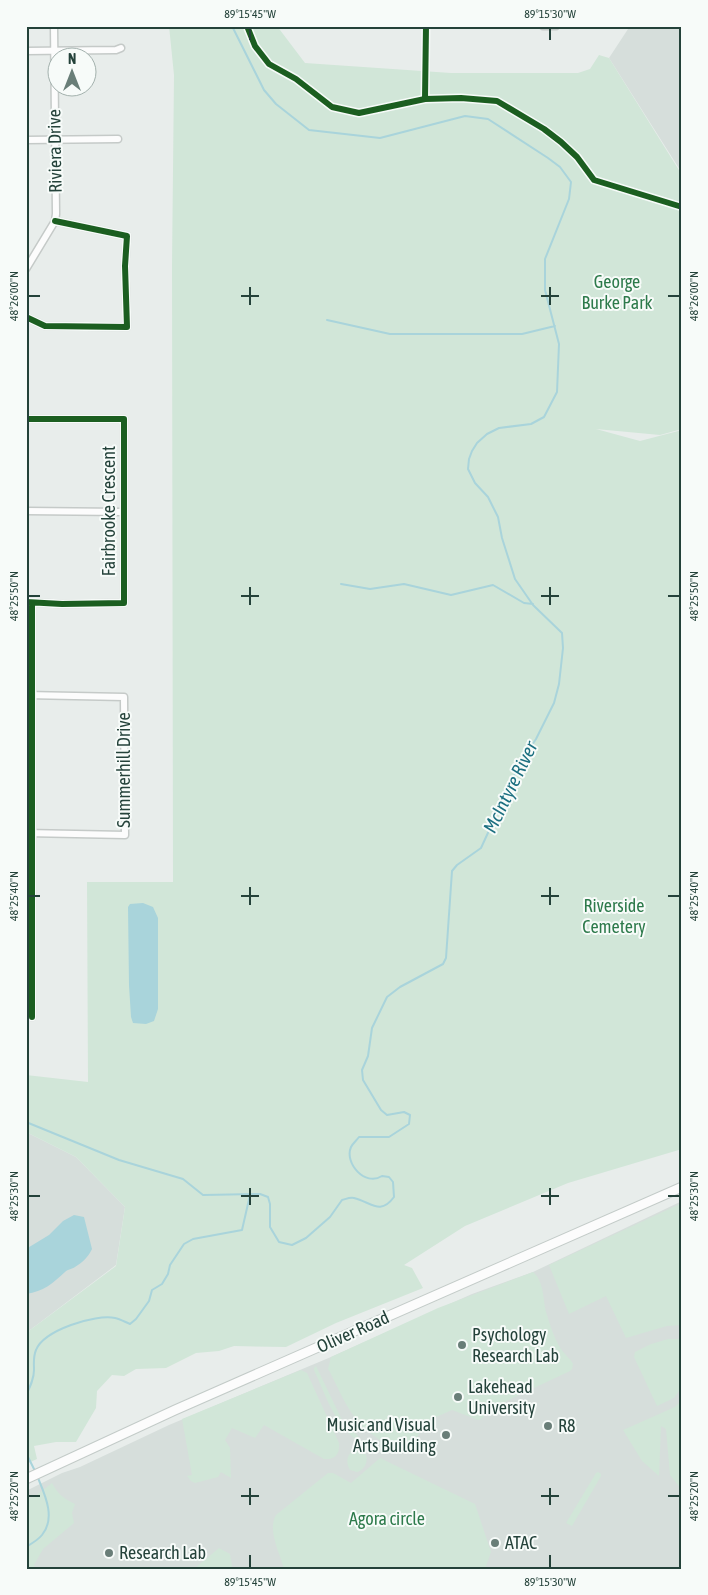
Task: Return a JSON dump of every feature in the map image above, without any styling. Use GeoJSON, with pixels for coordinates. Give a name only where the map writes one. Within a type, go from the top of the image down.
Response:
{"type":"FeatureCollection","features":[{"type":"Feature","properties":{"kind":"main road","name":"Oliver Road"},"geometry":{"type":"LineString","coordinates":[[26,1479],[175,1410],[682,1187]]}},
{"type":"Feature","properties":{"kind":"street","name":"Riviera Drive"},"geometry":{"type":"LineString","coordinates":[[53,48],[54,26]]}},
{"type":"Feature","properties":{"kind":"street"},"geometry":{"type":"LineString","coordinates":[[544,26],[556,26]]}},
{"type":"Feature","properties":{"kind":"street"},"geometry":{"type":"LineString","coordinates":[[98,51],[121,48]]}},
{"type":"Feature","properties":{"kind":"street"},"geometry":{"type":"LineString","coordinates":[[26,52],[48,52]]}},
{"type":"Feature","properties":{"kind":"street","name":"Riviera Drive"},"geometry":{"type":"LineString","coordinates":[[54,98],[55,221]]}},
{"type":"Feature","properties":{"kind":"street"},"geometry":{"type":"LineString","coordinates":[[26,140],[118,140]]}},
{"type":"Feature","properties":{"kind":"street"},"geometry":{"type":"LineString","coordinates":[[26,269],[29,259],[55,221],[127,236],[125,266],[127,327],[45,326],[26,317]]}},
{"type":"Feature","properties":{"kind":"street","name":"Fairbrooke Crescent"},"geometry":{"type":"LineString","coordinates":[[26,419],[124,419],[124,603],[29,603]]}},
{"type":"Feature","properties":{"kind":"street"},"geometry":{"type":"LineString","coordinates":[[26,511],[124,512]]}},
{"type":"Feature","properties":{"kind":"street"},"geometry":{"type":"LineString","coordinates":[[29,603],[29,933],[32,1017]]}},
{"type":"Feature","properties":{"kind":"street","name":"Summerhill Drive"},"geometry":{"type":"LineString","coordinates":[[29,696],[124,696],[125,836],[30,833]]}},
{"type":"Feature","properties":{"kind":"shaded area"},"geometry":{"type":"Polygon","coordinates":[[[630,26],[682,26],[682,173],[609,58],[630,26]]]}},
{"type":"Feature","properties":{"kind":"shaded area"},"geometry":{"type":"Polygon","coordinates":[[[26,1132],[76,1157],[125,1207],[116,1265],[30,1330],[26,1338],[26,1132]]]}},
{"type":"Feature","properties":{"kind":"shaded area","name":"Lakehead University"},"geometry":{"type":"Polygon","coordinates":[[[682,1201],[682,1569],[26,1569],[26,1491],[169,1425],[331,1357],[472,1294],[533,1272],[682,1201]]]}},
{"type":"Feature","properties":{"kind":"green space"},"geometry":{"type":"Polygon","coordinates":[[[169,26],[277,26],[305,63],[451,73],[578,73],[590,69],[599,55],[609,58],[682,175],[682,429],[660,435],[596,429],[640,441],[682,430],[682,1149],[568,1183],[465,1226],[404,1265],[412,1268],[423,1288],[336,1323],[286,1347],[234,1346],[219,1351],[196,1353],[166,1368],[136,1369],[124,1376],[112,1375],[97,1391],[96,1408],[76,1442],[56,1442],[34,1446],[37,1459],[26,1464],[26,1338],[30,1330],[116,1266],[125,1207],[76,1157],[26,1132],[26,1075],[88,1082],[87,882],[173,882],[172,266],[174,75],[169,26]]]}},
{"type":"Feature","properties":{"kind":"green space"},"geometry":{"type":"Polygon","coordinates":[[[682,1203],[682,1325],[667,1326],[626,1338],[606,1296],[569,1314],[549,1265],[682,1203]]]}},
{"type":"Feature","properties":{"kind":"green space"},"geometry":{"type":"Polygon","coordinates":[[[533,1272],[541,1285],[546,1312],[554,1336],[561,1349],[573,1364],[570,1371],[496,1406],[481,1419],[478,1420],[452,1410],[425,1422],[418,1436],[405,1452],[386,1444],[372,1434],[353,1415],[328,1369],[331,1357],[438,1308],[533,1272]]]}},
{"type":"Feature","properties":{"kind":"green space"},"geometry":{"type":"Polygon","coordinates":[[[668,1339],[682,1339],[682,1387],[674,1398],[657,1406],[634,1357],[635,1352],[651,1344],[668,1339]]]}},
{"type":"Feature","properties":{"kind":"green space"},"geometry":{"type":"Polygon","coordinates":[[[316,1366],[342,1420],[358,1436],[358,1440],[350,1435],[337,1419],[314,1370],[316,1366]]]}},
{"type":"Feature","properties":{"kind":"green space"},"geometry":{"type":"Polygon","coordinates":[[[301,1370],[307,1373],[339,1443],[339,1450],[336,1456],[324,1459],[264,1425],[255,1438],[232,1428],[225,1440],[230,1448],[231,1478],[221,1472],[218,1477],[195,1483],[191,1481],[187,1476],[192,1475],[182,1419],[301,1370]]]}},
{"type":"Feature","properties":{"kind":"green space"},"geometry":{"type":"Polygon","coordinates":[[[682,1400],[682,1490],[670,1475],[666,1429],[661,1426],[659,1476],[642,1461],[623,1430],[675,1407],[682,1400]]]}},
{"type":"Feature","properties":{"kind":"green space"},"geometry":{"type":"Polygon","coordinates":[[[356,1449],[364,1452],[367,1458],[364,1467],[357,1472],[350,1470],[347,1461],[349,1455],[356,1449]]]}},
{"type":"Feature","properties":{"kind":"green space","name":"Agora circle"},"geometry":{"type":"Polygon","coordinates":[[[380,1458],[475,1504],[491,1552],[485,1569],[284,1569],[275,1542],[273,1528],[276,1515],[328,1473],[333,1473],[351,1483],[380,1458]]]}},
{"type":"Feature","properties":{"kind":"green space"},"geometry":{"type":"Polygon","coordinates":[[[598,1472],[601,1476],[572,1526],[566,1523],[596,1473],[598,1472]]]}},
{"type":"Feature","properties":{"kind":"green space"},"geometry":{"type":"Polygon","coordinates":[[[52,1483],[61,1495],[75,1504],[72,1513],[74,1523],[43,1549],[34,1565],[35,1568],[41,1569],[26,1569],[26,1499],[34,1497],[52,1483]]]}},
{"type":"Feature","properties":{"kind":"green space"},"geometry":{"type":"Polygon","coordinates":[[[219,1548],[230,1554],[231,1569],[194,1569],[219,1548]]]}},
{"type":"Feature","properties":{"kind":"water"},"geometry":{"type":"Polygon","coordinates":[[[143,903],[153,907],[158,918],[158,1009],[154,1021],[146,1024],[133,1023],[129,985],[128,907],[130,904],[143,903]]]}},
{"type":"Feature","properties":{"kind":"water"},"geometry":{"type":"Polygon","coordinates":[[[74,1215],[84,1217],[92,1249],[91,1252],[74,1268],[66,1271],[47,1286],[26,1294],[26,1249],[49,1235],[63,1221],[74,1215]]]}},
{"type":"Feature","properties":{"kind":"waterway","name":"McIntyre River"},"geometry":{"type":"LineString","coordinates":[[26,1122],[119,1160],[183,1179],[203,1195],[260,1194],[268,1197],[270,1204],[270,1227],[279,1242],[292,1245],[306,1238],[330,1217],[342,1200],[354,1198],[380,1207],[389,1203],[394,1197],[393,1182],[389,1177],[382,1176],[376,1179],[363,1176],[350,1160],[351,1147],[359,1137],[389,1137],[409,1124],[410,1115],[404,1112],[387,1115],[381,1110],[363,1080],[362,1070],[368,1056],[372,1028],[387,997],[400,987],[443,964],[446,958],[452,871],[457,865],[481,848],[520,763],[536,739],[554,703],[559,684],[563,648],[562,633],[533,605],[515,579],[502,538],[498,517],[488,497],[475,483],[468,469],[472,451],[477,443],[487,434],[499,428],[531,424],[544,417],[557,392],[559,344],[545,290],[545,259],[569,199],[571,182],[560,167],[488,119],[465,116],[380,138],[309,130],[276,104],[264,90],[232,26]]}},
{"type":"Feature","properties":{"kind":"waterway"},"geometry":{"type":"LineString","coordinates":[[327,320],[390,334],[522,334],[555,326]]}},
{"type":"Feature","properties":{"kind":"waterway"},"geometry":{"type":"LineString","coordinates":[[341,584],[370,589],[404,584],[451,595],[493,585],[524,603],[533,604]]}},
{"type":"Feature","properties":{"kind":"waterway","name":"McIntyre River"},"geometry":{"type":"LineString","coordinates":[[26,1395],[33,1377],[35,1353],[41,1343],[59,1330],[83,1321],[106,1317],[115,1318],[130,1324],[149,1301],[152,1290],[162,1284],[168,1274],[170,1265],[184,1244],[193,1239],[242,1230],[250,1195]]}},
{"type":"Feature","properties":{"kind":"waterway","name":"McIntyre River"},"geometry":{"type":"LineString","coordinates":[[26,1453],[35,1471]]}},
{"type":"Feature","properties":{"kind":"waterway","name":"McIntyre River"},"geometry":{"type":"LineString","coordinates":[[26,1547],[42,1535],[48,1521],[48,1506],[38,1478]]}},
{"type":"Feature","properties":{"kind":"cycle path"},"geometry":{"type":"LineString","coordinates":[[247,26],[255,46],[269,64],[296,79],[332,107],[359,113],[425,99],[461,98],[497,101],[544,129],[561,142],[577,157],[594,180],[682,207]]}},
{"type":"Feature","properties":{"kind":"cycle path"},"geometry":{"type":"LineString","coordinates":[[425,99],[426,26]]}},
{"type":"Feature","properties":{"kind":"cycle path"},"geometry":{"type":"LineString","coordinates":[[26,317],[45,326],[127,327],[125,266],[127,236],[55,221]]}},
{"type":"Feature","properties":{"kind":"cycle path"},"geometry":{"type":"LineString","coordinates":[[26,419],[124,419],[124,603],[62,604],[26,602]]}},
{"type":"Feature","properties":{"kind":"cycle path"},"geometry":{"type":"LineString","coordinates":[[32,603],[32,1017]]}},
{"type":"Feature","properties":{"kind":"place","name":"Psychology Research Lab"},"geometry":{"type":"Point","coordinates":[462,1345]}},
{"type":"Feature","properties":{"kind":"place","name":"Lakehead University"},"geometry":{"type":"Point","coordinates":[458,1397]}},
{"type":"Feature","properties":{"kind":"place","name":"R8"},"geometry":{"type":"Point","coordinates":[548,1426]}},
{"type":"Feature","properties":{"kind":"place","name":"Music and Visual Arts Building"},"geometry":{"type":"Point","coordinates":[446,1435]}},
{"type":"Feature","properties":{"kind":"place","name":"ATAC"},"geometry":{"type":"Point","coordinates":[495,1543]}},
{"type":"Feature","properties":{"kind":"place","name":"Research Lab"},"geometry":{"type":"Point","coordinates":[109,1553]}},
{"type":"Feature","properties":{"kind":"park label","name":"George Burke Park"},"geometry":{"type":"Point","coordinates":[617,292]}},
{"type":"Feature","properties":{"kind":"park label","name":"Riverside Cemetery"},"geometry":{"type":"Point","coordinates":[614,916]}}]}
